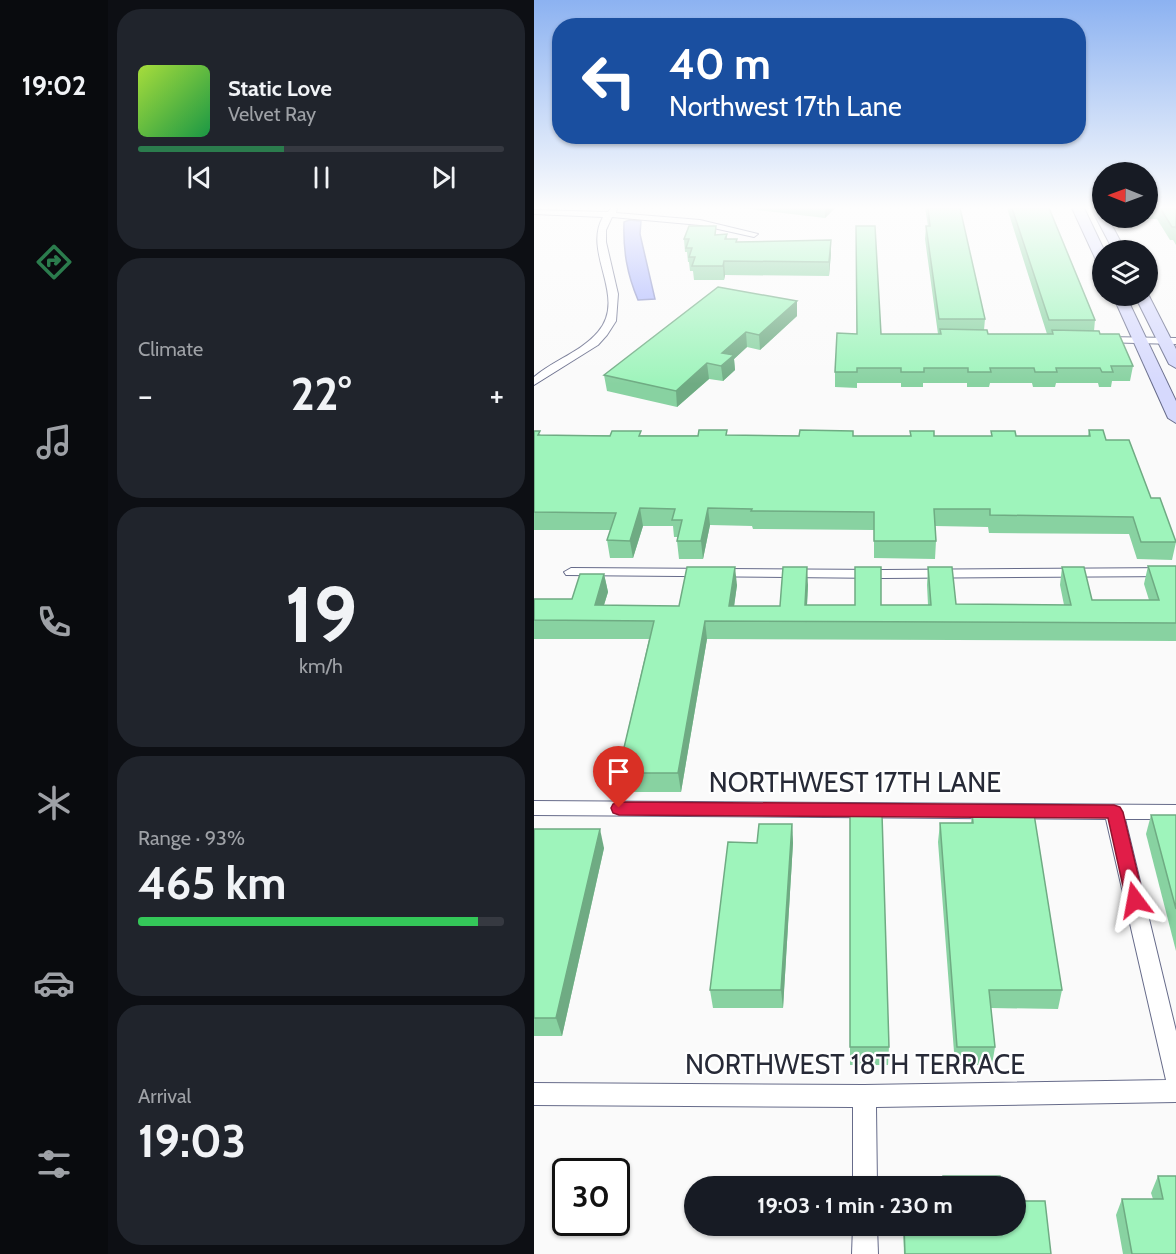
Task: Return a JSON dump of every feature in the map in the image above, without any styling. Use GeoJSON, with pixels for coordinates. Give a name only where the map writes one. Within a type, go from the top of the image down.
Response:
{"type":"FeatureCollection","features":[{"type":"Feature","properties":{"kind":"main road"},"geometry":{"type":"LineString","coordinates":[[1124,306],[1176,418]]}},
{"type":"Feature","properties":{"kind":"main road"},"geometry":{"type":"LineString","coordinates":[[1148,306],[1171,341],[1176,364]]}},
{"type":"Feature","properties":{"kind":"street"},"geometry":{"type":"LineString","coordinates":[[534,382],[541,375],[601,337],[610,322],[613,299],[607,267]]}},
{"type":"Feature","properties":{"kind":"street"},"geometry":{"type":"LineString","coordinates":[[1089,340],[1171,341]]}},
{"type":"Feature","properties":{"kind":"street"},"geometry":{"type":"LineString","coordinates":[[571,572],[873,574],[1176,572]]}},
{"type":"Feature","properties":{"kind":"street","name":"NORTHWEST 17TH LANE"},"geometry":{"type":"LineString","coordinates":[[534,808],[1176,812]]}},
{"type":"Feature","properties":{"kind":"street"},"geometry":{"type":"LineString","coordinates":[[1114,812],[1176,1078]]}},
{"type":"Feature","properties":{"kind":"street","name":"NORTHWEST 18TH TERRACE"},"geometry":{"type":"LineString","coordinates":[[534,1094],[864,1096],[1176,1091]]}},
{"type":"Feature","properties":{"kind":"street"},"geometry":{"type":"LineString","coordinates":[[864,1096],[865,1176]]}},
{"type":"Feature","properties":{"kind":"street"},"geometry":{"type":"LineString","coordinates":[[865,1236],[865,1254]]}},
{"type":"Feature","properties":{"kind":"water"},"geometry":{"type":"Polygon","coordinates":[[[627,267],[648,267],[655,299],[638,300],[627,267]]]}},
{"type":"Feature","properties":{"kind":"building"},"geometry":{"type":"Polygon","coordinates":[[[856,267],[877,267],[881,334],[941,334],[940,329],[987,330],[988,334],[1053,334],[1052,330],[1099,331],[1100,334],[1119,334],[1133,366],[1111,366],[1113,372],[1102,372],[1100,368],[1056,368],[1057,372],[1035,372],[1034,368],[990,368],[991,372],[968,372],[968,368],[924,368],[924,372],[901,372],[901,368],[857,368],[857,372],[835,372],[837,333],[857,334],[856,267]]]}},
{"type":"Feature","properties":{"kind":"building"},"geometry":{"type":"Polygon","coordinates":[[[932,267],[973,267],[985,319],[939,319],[932,267]]]}},
{"type":"Feature","properties":{"kind":"building"},"geometry":{"type":"Polygon","coordinates":[[[1031,267],[1073,267],[1095,320],[1049,320],[1031,267]]]}},
{"type":"Feature","properties":{"kind":"building"},"geometry":{"type":"Polygon","coordinates":[[[718,287],[797,301],[759,335],[746,332],[722,353],[734,355],[721,366],[707,363],[676,391],[604,375],[718,287]]]}},
{"type":"Feature","properties":{"kind":"building"},"geometry":{"type":"Polygon","coordinates":[[[699,430],[727,430],[726,435],[799,436],[800,430],[853,431],[853,436],[911,436],[910,431],[934,431],[934,436],[992,436],[991,431],[1015,431],[1016,436],[1090,436],[1089,430],[1103,430],[1106,440],[1129,440],[1151,498],[1160,498],[1176,542],[1141,542],[1133,517],[990,515],[990,509],[934,509],[936,541],[874,541],[874,512],[751,511],[752,509],[708,508],[701,541],[677,541],[682,520],[672,520],[675,509],[640,508],[630,541],[607,540],[616,513],[534,512],[534,431],[540,431],[538,435],[610,436],[612,431],[641,431],[639,436],[698,436],[699,430]]]}},
{"type":"Feature","properties":{"kind":"building"},"geometry":{"type":"Polygon","coordinates":[[[1148,566],[1176,566],[1176,623],[705,621],[678,773],[618,773],[654,621],[534,620],[534,599],[572,599],[580,574],[604,574],[595,605],[679,606],[687,567],[735,567],[729,606],[780,606],[783,567],[807,567],[805,605],[855,605],[855,567],[881,567],[881,605],[931,605],[928,567],[952,567],[956,604],[1071,605],[1062,567],[1084,567],[1092,600],[1159,600],[1148,566]]]}},
{"type":"Feature","properties":{"kind":"building"},"geometry":{"type":"Polygon","coordinates":[[[972,813],[1034,814],[1062,990],[989,990],[995,1047],[957,1047],[940,823],[973,823],[972,813]]]}},
{"type":"Feature","properties":{"kind":"building"},"geometry":{"type":"Polygon","coordinates":[[[850,814],[882,814],[889,1047],[850,1047],[850,814]]]}},
{"type":"Feature","properties":{"kind":"building"},"geometry":{"type":"Polygon","coordinates":[[[1151,815],[1176,815],[1176,909],[1151,815]]]}},
{"type":"Feature","properties":{"kind":"building"},"geometry":{"type":"Polygon","coordinates":[[[759,824],[792,824],[781,990],[710,990],[728,842],[757,843],[759,824]]]}},
{"type":"Feature","properties":{"kind":"building"},"geometry":{"type":"Polygon","coordinates":[[[534,829],[600,829],[556,1018],[534,1018],[534,829]]]}},
{"type":"Feature","properties":{"kind":"building"},"geometry":{"type":"Polygon","coordinates":[[[1158,1176],[1176,1176],[1176,1254],[1132,1254],[1122,1199],[1163,1199],[1158,1176]]]}},
{"type":"Feature","properties":{"kind":"building"},"geometry":{"type":"Polygon","coordinates":[[[1026,1201],[1045,1201],[1051,1254],[905,1254],[904,1236],[1026,1236],[1026,1201]]]}},
{"type":"Feature","properties":{"kind":"route"},"geometry":{"type":"LineString","coordinates":[[619,808],[1114,812],[1135,900]]}}]}
